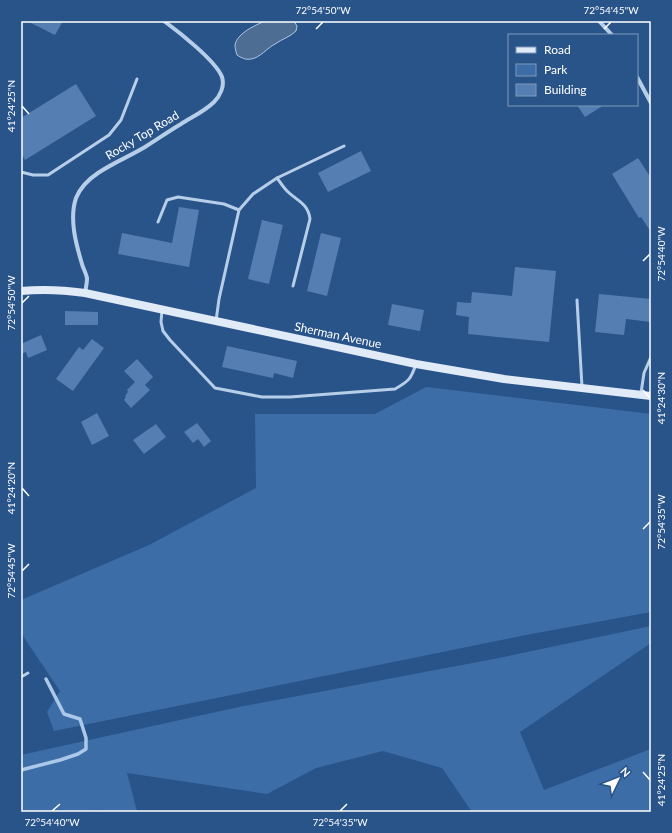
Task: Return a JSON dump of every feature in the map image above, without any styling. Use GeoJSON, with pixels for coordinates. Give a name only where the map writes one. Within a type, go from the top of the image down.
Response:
{"type":"FeatureCollection","features":[{"type":"Feature","properties":{"kind":"main road","name":"Sherman Avenue"},"geometry":{"type":"LineString","coordinates":[[21,291],[47,290],[85,293],[416,364],[504,379],[651,396]]}},
{"type":"Feature","properties":{"kind":"street","name":"Rocky Top Road"},"geometry":{"type":"LineString","coordinates":[[85,293],[87,282],[74,233],[73,217],[76,198],[83,187],[97,174],[145,147],[203,111],[214,102],[220,94],[223,85],[222,78],[217,68],[208,58],[164,21]]}},
{"type":"Feature","properties":{"kind":"street"},"geometry":{"type":"LineString","coordinates":[[599,21],[611,34]]}},
{"type":"Feature","properties":{"kind":"street"},"geometry":{"type":"LineString","coordinates":[[638,79],[651,103]]}},
{"type":"Feature","properties":{"kind":"lane"},"geometry":{"type":"LineString","coordinates":[[21,172],[33,175],[48,174],[109,136],[121,120],[137,78]]}},
{"type":"Feature","properties":{"kind":"lane"},"geometry":{"type":"LineString","coordinates":[[216,321],[219,299],[239,210],[253,194],[277,178],[344,146]]}},
{"type":"Feature","properties":{"kind":"lane"},"geometry":{"type":"LineString","coordinates":[[277,178],[287,190],[306,207],[310,219],[293,286]]}},
{"type":"Feature","properties":{"kind":"lane"},"geometry":{"type":"LineString","coordinates":[[158,222],[167,200],[178,197],[224,204],[239,210]]}},
{"type":"Feature","properties":{"kind":"lane"},"geometry":{"type":"LineString","coordinates":[[577,300],[582,389]]}},
{"type":"Feature","properties":{"kind":"lane"},"geometry":{"type":"LineString","coordinates":[[162,310],[161,322],[163,331],[215,388],[262,397],[395,389],[406,383],[412,376],[416,364]]}},
{"type":"Feature","properties":{"kind":"lane"},"geometry":{"type":"LineString","coordinates":[[641,395],[644,373],[651,357]]}},
{"type":"Feature","properties":{"kind":"lane"},"geometry":{"type":"LineString","coordinates":[[21,677],[28,673]]}},
{"type":"Feature","properties":{"kind":"green space"},"geometry":{"type":"Polygon","coordinates":[[[426,387],[651,414],[651,612],[526,635],[54,731],[47,712],[60,691],[21,633],[21,600],[149,545],[256,488],[255,414],[375,414],[426,387]]]}},
{"type":"Feature","properties":{"kind":"green space"},"geometry":{"type":"Polygon","coordinates":[[[651,626],[651,643],[520,732],[544,790],[651,749],[651,812],[472,812],[442,768],[383,751],[316,768],[267,794],[127,773],[137,811],[103,812],[97,810],[88,812],[21,812],[21,755],[239,707],[499,658],[651,626]]]}},
{"type":"Feature","properties":{"kind":"shaded area"},"geometry":{"type":"Polygon","coordinates":[[[265,21],[294,21],[297,26],[296,31],[254,58],[245,59],[237,55],[235,45],[239,37],[247,30],[265,21]]]}},
{"type":"Feature","properties":{"kind":"building"},"geometry":{"type":"Polygon","coordinates":[[[27,21],[63,21],[55,35],[27,21]]]}},
{"type":"Feature","properties":{"kind":"building"},"geometry":{"type":"Polygon","coordinates":[[[76,84],[96,116],[25,160],[21,153],[21,118],[76,84]]]}},
{"type":"Feature","properties":{"kind":"building"},"geometry":{"type":"Polygon","coordinates":[[[578,106],[602,106],[585,117],[578,106]]]}},
{"type":"Feature","properties":{"kind":"building"},"geometry":{"type":"Polygon","coordinates":[[[361,151],[371,171],[328,192],[318,173],[361,151]]]}},
{"type":"Feature","properties":{"kind":"building"},"geometry":{"type":"Polygon","coordinates":[[[638,158],[651,178],[651,232],[641,217],[639,218],[612,174],[638,158]]]}},
{"type":"Feature","properties":{"kind":"building"},"geometry":{"type":"Polygon","coordinates":[[[179,207],[199,210],[189,267],[118,254],[122,233],[172,243],[179,207]]]}},
{"type":"Feature","properties":{"kind":"building"},"geometry":{"type":"Polygon","coordinates":[[[262,220],[283,225],[269,284],[248,279],[262,220]]]}},
{"type":"Feature","properties":{"kind":"building"},"geometry":{"type":"Polygon","coordinates":[[[321,233],[341,238],[327,296],[307,291],[321,233]]]}},
{"type":"Feature","properties":{"kind":"building"},"geometry":{"type":"Polygon","coordinates":[[[515,267],[556,271],[549,342],[468,334],[469,317],[456,315],[457,302],[471,303],[472,292],[512,296],[515,267]]]}},
{"type":"Feature","properties":{"kind":"building"},"geometry":{"type":"Polygon","coordinates":[[[599,294],[651,299],[651,322],[626,319],[624,335],[595,332],[599,294]]]}},
{"type":"Feature","properties":{"kind":"building"},"geometry":{"type":"Polygon","coordinates":[[[392,304],[424,310],[420,331],[388,325],[392,304]]]}},
{"type":"Feature","properties":{"kind":"building"},"geometry":{"type":"Polygon","coordinates":[[[65,311],[98,312],[98,325],[65,325],[65,311]]]}},
{"type":"Feature","properties":{"kind":"building"},"geometry":{"type":"Polygon","coordinates":[[[41,335],[47,350],[28,358],[26,352],[21,354],[21,344],[41,335]]]}},
{"type":"Feature","properties":{"kind":"building"},"geometry":{"type":"Polygon","coordinates":[[[92,339],[104,348],[73,391],[56,379],[79,347],[83,350],[92,339]]]}},
{"type":"Feature","properties":{"kind":"building"},"geometry":{"type":"Polygon","coordinates":[[[227,346],[297,361],[293,378],[274,373],[273,378],[222,367],[227,346]]]}},
{"type":"Feature","properties":{"kind":"building"},"geometry":{"type":"Polygon","coordinates":[[[137,359],[153,377],[145,385],[150,390],[131,408],[124,400],[128,392],[127,390],[135,382],[124,371],[137,359]]]}},
{"type":"Feature","properties":{"kind":"building"},"geometry":{"type":"Polygon","coordinates":[[[97,413],[109,436],[92,445],[81,422],[97,413]]]}},
{"type":"Feature","properties":{"kind":"building"},"geometry":{"type":"Polygon","coordinates":[[[197,423],[211,441],[204,447],[198,439],[193,443],[184,432],[197,423]]]}},
{"type":"Feature","properties":{"kind":"building"},"geometry":{"type":"Polygon","coordinates":[[[156,424],[166,437],[144,454],[133,440],[156,424]]]}},
{"type":"Feature","properties":{"kind":"waterway"},"geometry":{"type":"LineString","coordinates":[[21,770],[60,760],[78,754],[86,749],[86,738],[80,719],[64,714],[46,679]]}}]}
